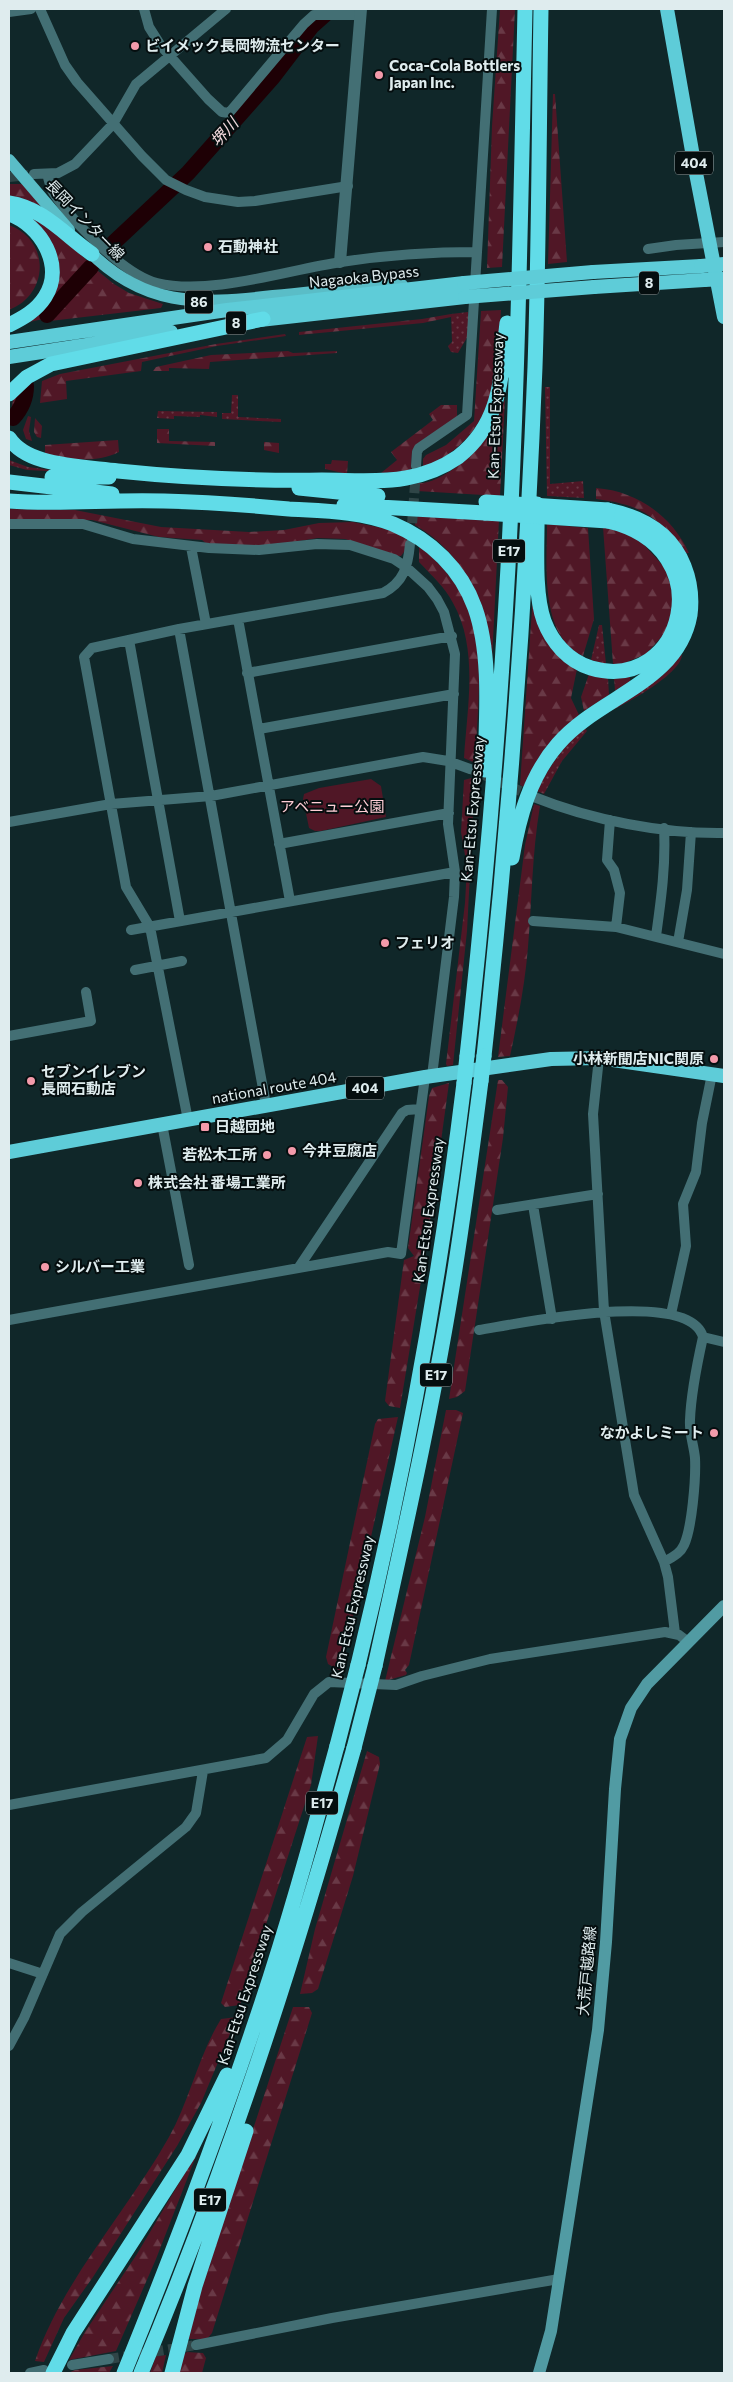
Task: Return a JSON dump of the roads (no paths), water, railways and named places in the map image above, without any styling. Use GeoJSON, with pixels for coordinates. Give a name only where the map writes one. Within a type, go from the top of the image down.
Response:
{"type":"FeatureCollection","features":[{"type":"Feature","properties":{"kind":"highway","name":"Kan-Etsu Expressway"},"geometry":{"type":"LineString","coordinates":[[124,2373],[207,2160],[306,1860],[358,1666],[399,1483],[425,1348],[452,1182],[474,989],[491,806],[508,565],[522,170],[525,9]]}},
{"type":"Feature","properties":{"kind":"highway","name":"E17"},"geometry":{"type":"LineString","coordinates":[[141,2373],[198,2232],[275,2026],[288,1983],[375,1666],[417,1476],[444,1336],[469,1179],[484,1056],[511,766],[535,369],[541,9]]}},
{"type":"Feature","properties":{"kind":"highway","name":"404"},"geometry":{"type":"LineString","coordinates":[[667,9],[720,308]]}},
{"type":"Feature","properties":{"kind":"highway"},"geometry":{"type":"LineString","coordinates":[[9,438],[22,451],[43,460],[163,476],[248,481],[377,481],[410,478],[427,473],[448,463],[466,450],[481,431],[498,396],[505,357],[512,284],[518,120],[524,45]]}},
{"type":"Feature","properties":{"kind":"highway"},"geometry":{"type":"LineString","coordinates":[[9,203],[24,207],[47,219],[92,254]]}},
{"type":"Feature","properties":{"kind":"highway"},"geometry":{"type":"LineString","coordinates":[[9,214],[26,222],[38,234],[46,248],[52,268],[49,288],[38,306],[29,314],[9,325]]}},
{"type":"Feature","properties":{"kind":"highway"},"geometry":{"type":"LineString","coordinates":[[9,221],[22,227],[35,239],[42,253],[44,270],[41,285],[32,300],[19,312],[9,316]]}},
{"type":"Feature","properties":{"kind":"highway","name":"Nagaoka Bypass"},"geometry":{"type":"LineString","coordinates":[[9,342],[190,314],[445,285],[593,272],[724,264]]}},
{"type":"Feature","properties":{"kind":"highway","name":"Nagaoka Bypass"},"geometry":{"type":"LineString","coordinates":[[9,356],[263,319],[465,297],[724,279]]}},
{"type":"Feature","properties":{"kind":"highway"},"geometry":{"type":"LineString","coordinates":[[9,394],[27,377],[51,364],[263,319]]}},
{"type":"Feature","properties":{"kind":"highway"},"geometry":{"type":"LineString","coordinates":[[535,369],[538,581],[541,608],[553,639],[564,651],[586,666],[606,671],[628,669],[639,665],[658,652],[671,636],[675,627],[680,596],[672,565],[659,547],[642,533],[608,516]]}},
{"type":"Feature","properties":{"kind":"highway"},"geometry":{"type":"LineString","coordinates":[[9,472],[26,476],[67,478],[163,476]]}},
{"type":"Feature","properties":{"kind":"highway"},"geometry":{"type":"LineString","coordinates":[[248,481],[342,494],[485,507],[608,516],[628,515],[649,524],[673,546],[684,565],[690,586],[688,623],[678,647],[664,665],[645,680],[593,713],[571,731],[548,756],[533,783],[522,812],[514,844],[491,1024],[484,1056]]}},
{"type":"Feature","properties":{"kind":"highway"},"geometry":{"type":"LineString","coordinates":[[9,482],[163,501]]}},
{"type":"Feature","properties":{"kind":"highway"},"geometry":{"type":"LineString","coordinates":[[9,501],[163,501],[345,513],[393,524],[433,548],[454,570],[469,594],[481,629],[485,672],[484,804],[474,989]]}},
{"type":"Feature","properties":{"kind":"highway"},"geometry":{"type":"LineString","coordinates":[[246,505],[485,507]]}},
{"type":"Feature","properties":{"kind":"highway","name":"national route 404"},"geometry":{"type":"LineString","coordinates":[[9,1152],[428,1076],[551,1059],[599,1058],[718,1074]]}},
{"type":"Feature","properties":{"kind":"highway"},"geometry":{"type":"LineString","coordinates":[[172,2373],[198,2277],[275,2026]]}},
{"type":"Feature","properties":{"kind":"highway"},"geometry":{"type":"LineString","coordinates":[[49,2372],[188,2155],[249,2028]]}},
{"type":"Feature","properties":{"kind":"main road","name":"長岡インター線"},"geometry":{"type":"LineString","coordinates":[[9,160],[92,254],[124,280],[152,294],[182,301],[244,300],[376,285],[445,285]]}},
{"type":"Feature","properties":{"kind":"main road","name":"大荒戸越路線"},"geometry":{"type":"LineString","coordinates":[[539,2373],[551,2331],[598,2030],[605,1952],[614,1789],[620,1739],[627,1718],[638,1696],[659,1669],[687,1641],[722,1612]]}},
{"type":"Feature","properties":{"kind":"street"},"geometry":{"type":"LineString","coordinates":[[9,12],[31,9]]}},
{"type":"Feature","properties":{"kind":"street"},"geometry":{"type":"LineString","coordinates":[[40,9],[64,65],[92,102],[166,180],[186,190],[215,199],[255,201],[348,186]]}},
{"type":"Feature","properties":{"kind":"street"},"geometry":{"type":"LineString","coordinates":[[144,9],[153,35],[208,99],[222,112],[229,113],[304,24],[314,16],[361,12],[348,186],[340,262]]}},
{"type":"Feature","properties":{"kind":"street"},"geometry":{"type":"LineString","coordinates":[[34,174],[58,173],[75,164],[113,124],[136,84],[226,9]]}},
{"type":"Feature","properties":{"kind":"street"},"geometry":{"type":"LineString","coordinates":[[416,466],[416,452],[419,448],[467,415],[492,9]]}},
{"type":"Feature","properties":{"kind":"street"},"geometry":{"type":"LineString","coordinates":[[47,174],[52,191],[94,240],[118,261],[145,280],[170,286],[206,285],[340,262],[412,254],[477,252]]}},
{"type":"Feature","properties":{"kind":"street"},"geometry":{"type":"LineString","coordinates":[[648,249],[724,242]]}},
{"type":"Feature","properties":{"kind":"street"},"geometry":{"type":"LineString","coordinates":[[9,524],[83,524],[133,539],[191,547],[259,550],[334,544],[361,548],[394,559],[406,566],[428,586],[437,599],[452,636],[456,654],[449,813],[450,843],[455,872],[452,922],[428,1076],[420,1109],[401,1254],[388,1252],[9,1320]]}},
{"type":"Feature","properties":{"kind":"street"},"geometry":{"type":"LineString","coordinates":[[188,1120],[150,927],[126,887],[84,657],[92,648],[180,629],[383,593],[400,581],[406,566],[410,544]]}},
{"type":"Feature","properties":{"kind":"street"},"geometry":{"type":"LineString","coordinates":[[191,547],[206,624]]}},
{"type":"Feature","properties":{"kind":"street"},"geometry":{"type":"LineString","coordinates":[[238,619],[290,901]]}},
{"type":"Feature","properties":{"kind":"street"},"geometry":{"type":"LineString","coordinates":[[180,629],[266,1105]]}},
{"type":"Feature","properties":{"kind":"street"},"geometry":{"type":"LineString","coordinates":[[247,673],[452,636]]}},
{"type":"Feature","properties":{"kind":"street"},"geometry":{"type":"LineString","coordinates":[[129,640],[180,921]]}},
{"type":"Feature","properties":{"kind":"street"},"geometry":{"type":"LineString","coordinates":[[258,729],[454,694]]}},
{"type":"Feature","properties":{"kind":"street"},"geometry":{"type":"LineString","coordinates":[[9,822],[111,804],[211,796],[422,757],[452,762],[470,769]]}},
{"type":"Feature","properties":{"kind":"street"},"geometry":{"type":"LineString","coordinates":[[534,797],[610,820],[690,832],[724,833]]}},
{"type":"Feature","properties":{"kind":"street"},"geometry":{"type":"LineString","coordinates":[[280,844],[449,813]]}},
{"type":"Feature","properties":{"kind":"street"},"geometry":{"type":"LineString","coordinates":[[610,820],[607,860],[614,870],[620,893],[616,927]]}},
{"type":"Feature","properties":{"kind":"street"},"geometry":{"type":"LineString","coordinates":[[656,936],[664,886],[666,855],[664,828]]}},
{"type":"Feature","properties":{"kind":"street"},"geometry":{"type":"LineString","coordinates":[[678,942],[686,890],[690,832]]}},
{"type":"Feature","properties":{"kind":"street"},"geometry":{"type":"LineString","coordinates":[[132,930],[455,872]]}},
{"type":"Feature","properties":{"kind":"street"},"geometry":{"type":"LineString","coordinates":[[533,922],[616,927],[724,954]]}},
{"type":"Feature","properties":{"kind":"street"},"geometry":{"type":"LineString","coordinates":[[136,970],[182,961]]}},
{"type":"Feature","properties":{"kind":"street"},"geometry":{"type":"LineString","coordinates":[[9,1036],[91,1021],[86,992]]}},
{"type":"Feature","properties":{"kind":"street"},"geometry":{"type":"LineString","coordinates":[[599,1058],[593,1114],[604,1311],[634,1495],[664,1562],[668,1577],[675,1633]]}},
{"type":"Feature","properties":{"kind":"street"},"geometry":{"type":"LineString","coordinates":[[671,1314],[686,1246],[683,1204],[696,1172],[702,1123],[718,1074]]}},
{"type":"Feature","properties":{"kind":"street"},"geometry":{"type":"LineString","coordinates":[[299,1267],[402,1113],[407,1110],[420,1109]]}},
{"type":"Feature","properties":{"kind":"street"},"geometry":{"type":"LineString","coordinates":[[162,1124],[189,1265]]}},
{"type":"Feature","properties":{"kind":"street"},"geometry":{"type":"LineString","coordinates":[[497,1210],[598,1194]]}},
{"type":"Feature","properties":{"kind":"street"},"geometry":{"type":"LineString","coordinates":[[533,1205],[552,1319]]}},
{"type":"Feature","properties":{"kind":"street"},"geometry":{"type":"LineString","coordinates":[[479,1330],[604,1311],[671,1314],[697,1327],[703,1337],[691,1407],[690,1423],[695,1470],[687,1537],[684,1546],[677,1555],[664,1562]]}},
{"type":"Feature","properties":{"kind":"street"},"geometry":{"type":"LineString","coordinates":[[703,1337],[724,1342]]}},
{"type":"Feature","properties":{"kind":"street"},"geometry":{"type":"LineString","coordinates":[[9,1805],[266,1758],[279,1749],[297,1726],[314,1694],[329,1682],[396,1685],[422,1676],[490,1659],[665,1632],[675,1633],[687,1641]]}},
{"type":"Feature","properties":{"kind":"street"},"geometry":{"type":"LineString","coordinates":[[9,2046],[24,2018],[60,1934],[70,1923],[186,1827],[196,1813],[203,1771]]}},
{"type":"Feature","properties":{"kind":"street"},"geometry":{"type":"LineString","coordinates":[[9,1963],[43,1974]]}},
{"type":"Feature","properties":{"kind":"street"},"geometry":{"type":"LineString","coordinates":[[196,2345],[332,2318],[559,2279]]}},
{"type":"Feature","properties":{"kind":"street"},"geometry":{"type":"LineString","coordinates":[[72,2365],[109,2359]]}},
{"type":"Feature","properties":{"kind":"street"},"geometry":{"type":"LineString","coordinates":[[30,2373],[49,2372]]}},
{"type":"Feature","properties":{"kind":"waterway","name":"堺川"},"geometry":{"type":"LineString","coordinates":[[108,248],[188,173],[273,77],[312,26],[331,9]]}},
{"type":"Feature","properties":{"kind":"waterway","name":"堺川"},"geometry":{"type":"LineString","coordinates":[[47,315],[91,267]]}},
{"type":"Feature","properties":{"kind":"waterway","name":"堺川"},"geometry":{"type":"LineString","coordinates":[[13,418],[23,403],[26,386]]}},
{"type":"Feature","properties":{"kind":"tunnel"},"geometry":{"type":"LineString","coordinates":[[9,177],[28,175]]}},
{"type":"Feature","properties":{"kind":"tunnel"},"geometry":{"type":"LineString","coordinates":[[411,538],[416,471]]}},
{"type":"Feature","properties":{"kind":"tunnel"},"geometry":{"type":"LineString","coordinates":[[470,769],[534,797]]}},
{"type":"Feature","properties":{"kind":"tunnel"},"geometry":{"type":"LineString","coordinates":[[109,2359],[196,2345]]}},
{"type":"Feature","properties":{"kind":"place","name":"ビイメック長岡物流センター"},"geometry":{"type":"Point","coordinates":[135,46]}},
{"type":"Feature","properties":{"kind":"place","name":"Coca-Cola Bottlers Japan Inc."},"geometry":{"type":"Point","coordinates":[379,75]}},
{"type":"Feature","properties":{"kind":"place","name":"石動神社"},"geometry":{"type":"Point","coordinates":[208,247]}},
{"type":"Feature","properties":{"kind":"place","name":"フェリオ"},"geometry":{"type":"Point","coordinates":[385,943]}},
{"type":"Feature","properties":{"kind":"place","name":"小林新聞店NIC関原"},"geometry":{"type":"Point","coordinates":[714,1059]}},
{"type":"Feature","properties":{"kind":"place","name":"セブンイレブン 長岡石動店"},"geometry":{"type":"Point","coordinates":[31,1081]}},
{"type":"Feature","properties":{"kind":"place","name":"日越団地"},"geometry":{"type":"Point","coordinates":[205,1127]}},
{"type":"Feature","properties":{"kind":"place","name":"今井豆腐店"},"geometry":{"type":"Point","coordinates":[292,1151]}},
{"type":"Feature","properties":{"kind":"place","name":"若松木工所"},"geometry":{"type":"Point","coordinates":[267,1155]}},
{"type":"Feature","properties":{"kind":"place","name":"株式会社 番場工業所"},"geometry":{"type":"Point","coordinates":[138,1183]}},
{"type":"Feature","properties":{"kind":"place","name":"シルバー工業"},"geometry":{"type":"Point","coordinates":[45,1267]}},
{"type":"Feature","properties":{"kind":"place","name":"なかよしミート"},"geometry":{"type":"Point","coordinates":[714,1433]}},
{"type":"Feature","properties":{"kind":"park label","name":"アベニュー公園"},"geometry":{"type":"Point","coordinates":[332,807]}}]}
